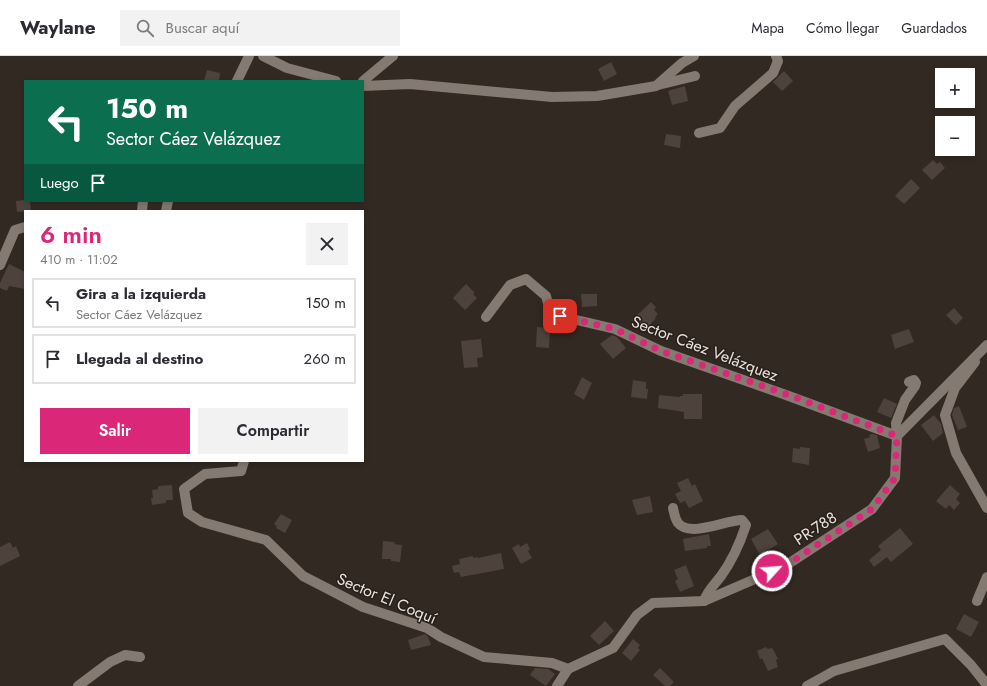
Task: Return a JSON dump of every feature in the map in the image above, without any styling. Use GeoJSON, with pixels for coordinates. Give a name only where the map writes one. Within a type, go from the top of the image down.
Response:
{"type":"FeatureCollection","features":[{"type":"Feature","properties":{"kind":"street"},"geometry":{"type":"LineString","coordinates":[[237,80],[249,56]]}},
{"type":"Feature","properties":{"kind":"street"},"geometry":{"type":"LineString","coordinates":[[263,56],[287,68],[332,80]]}},
{"type":"Feature","properties":{"kind":"street"},"geometry":{"type":"LineString","coordinates":[[364,80],[393,56]]}},
{"type":"Feature","properties":{"kind":"street"},"geometry":{"type":"LineString","coordinates":[[656,86],[682,63],[694,56]]}},
{"type":"Feature","properties":{"kind":"street"},"geometry":{"type":"LineString","coordinates":[[699,133],[720,128],[735,106],[773,73],[778,61],[776,56]]}},
{"type":"Feature","properties":{"kind":"street"},"geometry":{"type":"LineString","coordinates":[[364,86],[410,84],[552,96],[597,96],[656,86],[695,76]]}},
{"type":"Feature","properties":{"kind":"street"},"geometry":{"type":"LineString","coordinates":[[0,265],[15,230],[24,227]]}},
{"type":"Feature","properties":{"kind":"street","name":"Sector Cáez Velázquez"},"geometry":{"type":"LineString","coordinates":[[486,317],[510,285],[526,279],[546,296],[551,314],[615,329],[661,351],[786,394],[897,436]]}},
{"type":"Feature","properties":{"kind":"street"},"geometry":{"type":"LineString","coordinates":[[897,436],[983,348]]}},
{"type":"Feature","properties":{"kind":"street"},"geometry":{"type":"LineString","coordinates":[[983,348],[977,359],[955,388],[945,415],[956,453],[987,508]]}},
{"type":"Feature","properties":{"kind":"street","name":"PR-788"},"geometry":{"type":"LineString","coordinates":[[568,669],[613,648],[637,615],[653,602],[704,601],[785,566],[872,509],[895,478],[897,436],[896,423],[905,400],[916,386],[914,380],[909,382]]}},
{"type":"Feature","properties":{"kind":"street","name":"Sector El Coquí"},"geometry":{"type":"LineString","coordinates":[[244,462],[241,471],[205,474],[184,489],[188,513],[202,522],[266,540],[303,576],[363,607],[427,628],[441,638],[484,657],[552,663],[568,669]]}},
{"type":"Feature","properties":{"kind":"street"},"geometry":{"type":"LineString","coordinates":[[673,508],[678,524],[686,529],[706,528],[733,520],[742,520],[746,526],[733,556],[721,576],[706,594],[704,601]]}},
{"type":"Feature","properties":{"kind":"street"},"geometry":{"type":"LineString","coordinates":[[977,601],[987,577]]}},
{"type":"Feature","properties":{"kind":"street"},"geometry":{"type":"LineString","coordinates":[[807,686],[834,671],[944,639],[971,665],[987,685]]}},
{"type":"Feature","properties":{"kind":"street"},"geometry":{"type":"LineString","coordinates":[[78,686],[110,662],[125,654],[140,657]]}},
{"type":"Feature","properties":{"kind":"street"},"geometry":{"type":"LineString","coordinates":[[557,686],[568,669]]}},
{"type":"Feature","properties":{"kind":"building"},"geometry":{"type":"Polygon","coordinates":[[[611,62],[617,74],[604,81],[598,69],[611,62]]]}},
{"type":"Feature","properties":{"kind":"building"},"geometry":{"type":"Polygon","coordinates":[[[207,70],[220,73],[219,80],[204,80],[207,70]]]}},
{"type":"Feature","properties":{"kind":"building"},"geometry":{"type":"Polygon","coordinates":[[[784,71],[793,81],[782,91],[773,82],[784,71]]]}},
{"type":"Feature","properties":{"kind":"building"},"geometry":{"type":"Polygon","coordinates":[[[685,86],[688,101],[672,105],[668,91],[685,86]]]}},
{"type":"Feature","properties":{"kind":"building"},"geometry":{"type":"Polygon","coordinates":[[[666,134],[681,136],[680,148],[664,145],[666,134]]]}},
{"type":"Feature","properties":{"kind":"building"},"geometry":{"type":"Polygon","coordinates":[[[933,160],[937,164],[940,162],[945,168],[932,180],[922,170],[933,160]]]}},
{"type":"Feature","properties":{"kind":"building"},"geometry":{"type":"Polygon","coordinates":[[[911,179],[920,188],[904,204],[895,196],[911,179]]]}},
{"type":"Feature","properties":{"kind":"building"},"geometry":{"type":"Polygon","coordinates":[[[24,200],[24,202],[30,202],[31,210],[17,212],[16,201],[24,200]]]}},
{"type":"Feature","properties":{"kind":"building"},"geometry":{"type":"Polygon","coordinates":[[[9,264],[24,272],[24,289],[9,286],[7,291],[0,288],[0,283],[9,264]]]}},
{"type":"Feature","properties":{"kind":"building"},"geometry":{"type":"Polygon","coordinates":[[[466,284],[475,293],[473,294],[477,298],[465,310],[453,298],[466,284]]]}},
{"type":"Feature","properties":{"kind":"building"},"geometry":{"type":"Polygon","coordinates":[[[581,294],[597,294],[597,306],[582,307],[581,294]]]}},
{"type":"Feature","properties":{"kind":"building"},"geometry":{"type":"Polygon","coordinates":[[[651,302],[656,307],[654,310],[658,314],[644,331],[632,320],[651,302]]]}},
{"type":"Feature","properties":{"kind":"building"},"geometry":{"type":"Polygon","coordinates":[[[954,308],[963,318],[956,325],[946,315],[954,308]]]}},
{"type":"Feature","properties":{"kind":"building"},"geometry":{"type":"Polygon","coordinates":[[[537,327],[550,328],[549,348],[536,347],[537,327]]]}},
{"type":"Feature","properties":{"kind":"building"},"geometry":{"type":"Polygon","coordinates":[[[909,329],[914,342],[895,349],[891,335],[909,329]]]}},
{"type":"Feature","properties":{"kind":"building"},"geometry":{"type":"Polygon","coordinates":[[[612,335],[617,337],[626,348],[613,359],[600,344],[612,335]]]}},
{"type":"Feature","properties":{"kind":"building"},"geometry":{"type":"Polygon","coordinates":[[[481,339],[483,357],[477,358],[478,367],[464,368],[461,341],[481,339]]]}},
{"type":"Feature","properties":{"kind":"building"},"geometry":{"type":"Polygon","coordinates":[[[582,377],[592,383],[584,400],[574,394],[582,377]]]}},
{"type":"Feature","properties":{"kind":"building"},"geometry":{"type":"Polygon","coordinates":[[[633,380],[646,382],[646,389],[648,389],[647,399],[631,397],[633,380]]]}},
{"type":"Feature","properties":{"kind":"building"},"geometry":{"type":"Polygon","coordinates":[[[683,394],[702,394],[702,419],[684,419],[684,412],[658,408],[659,395],[680,397],[683,396],[683,394]]]}},
{"type":"Feature","properties":{"kind":"building"},"geometry":{"type":"Polygon","coordinates":[[[884,398],[897,404],[891,418],[877,412],[884,398]]]}},
{"type":"Feature","properties":{"kind":"building"},"geometry":{"type":"Polygon","coordinates":[[[959,406],[967,427],[958,430],[952,415],[954,408],[959,406]]]}},
{"type":"Feature","properties":{"kind":"building"},"geometry":{"type":"Polygon","coordinates":[[[934,415],[941,424],[943,433],[933,441],[921,425],[934,415]]]}},
{"type":"Feature","properties":{"kind":"building"},"geometry":{"type":"Polygon","coordinates":[[[869,435],[877,435],[880,448],[868,452],[864,439],[870,437],[869,435]]]}},
{"type":"Feature","properties":{"kind":"building"},"geometry":{"type":"Polygon","coordinates":[[[800,447],[810,448],[809,465],[792,462],[793,448],[800,449],[800,447]]]}},
{"type":"Feature","properties":{"kind":"building"},"geometry":{"type":"Polygon","coordinates":[[[688,478],[692,486],[695,484],[703,501],[689,508],[685,501],[680,503],[675,494],[681,491],[677,483],[688,478]]]}},
{"type":"Feature","properties":{"kind":"building"},"geometry":{"type":"Polygon","coordinates":[[[172,485],[173,500],[166,500],[166,503],[152,505],[152,490],[158,489],[158,486],[172,485]]]}},
{"type":"Feature","properties":{"kind":"building"},"geometry":{"type":"Polygon","coordinates":[[[950,485],[960,494],[956,499],[960,503],[954,510],[949,505],[946,509],[936,501],[950,485]]]}},
{"type":"Feature","properties":{"kind":"building"},"geometry":{"type":"Polygon","coordinates":[[[650,496],[653,512],[637,515],[632,500],[650,496]]]}},
{"type":"Feature","properties":{"kind":"building"},"geometry":{"type":"Polygon","coordinates":[[[281,514],[292,520],[285,533],[276,528],[277,526],[274,524],[281,514]]]}},
{"type":"Feature","properties":{"kind":"building"},"geometry":{"type":"Polygon","coordinates":[[[900,528],[913,544],[891,562],[887,557],[874,567],[869,560],[881,550],[878,546],[900,528]]]}},
{"type":"Feature","properties":{"kind":"building"},"geometry":{"type":"Polygon","coordinates":[[[768,529],[778,544],[760,555],[751,539],[768,529]]]}},
{"type":"Feature","properties":{"kind":"building"},"geometry":{"type":"Polygon","coordinates":[[[709,534],[711,546],[707,546],[707,548],[685,551],[683,539],[709,534]]]}},
{"type":"Feature","properties":{"kind":"building"},"geometry":{"type":"Polygon","coordinates":[[[383,541],[395,542],[394,544],[402,545],[400,562],[391,561],[391,559],[382,559],[383,541]]]}},
{"type":"Feature","properties":{"kind":"building"},"geometry":{"type":"Polygon","coordinates":[[[10,542],[13,548],[16,546],[20,556],[0,566],[0,547],[10,542]]]}},
{"type":"Feature","properties":{"kind":"building"},"geometry":{"type":"Polygon","coordinates":[[[527,543],[530,549],[528,551],[532,558],[521,564],[512,548],[519,544],[520,547],[527,543]]]}},
{"type":"Feature","properties":{"kind":"building"},"geometry":{"type":"Polygon","coordinates":[[[501,553],[504,569],[461,577],[459,572],[454,573],[452,566],[460,564],[459,559],[473,556],[473,558],[478,558],[501,553]]]}},
{"type":"Feature","properties":{"kind":"building"},"geometry":{"type":"Polygon","coordinates":[[[686,565],[694,586],[680,592],[675,581],[678,579],[674,570],[686,565]]]}},
{"type":"Feature","properties":{"kind":"building"},"geometry":{"type":"Polygon","coordinates":[[[964,614],[979,622],[971,637],[956,629],[964,614]]]}},
{"type":"Feature","properties":{"kind":"building"},"geometry":{"type":"Polygon","coordinates":[[[605,621],[614,631],[599,645],[590,636],[605,621]]]}},
{"type":"Feature","properties":{"kind":"building"},"geometry":{"type":"Polygon","coordinates":[[[425,634],[431,645],[411,650],[408,640],[425,634]]]}},
{"type":"Feature","properties":{"kind":"building"},"geometry":{"type":"Polygon","coordinates":[[[633,639],[640,645],[638,648],[640,650],[631,661],[622,653],[633,639]]]}},
{"type":"Feature","properties":{"kind":"building"},"geometry":{"type":"Polygon","coordinates":[[[766,647],[767,649],[772,648],[778,659],[776,660],[778,667],[768,671],[762,658],[760,659],[757,651],[766,647]]]}},
{"type":"Feature","properties":{"kind":"building"},"geometry":{"type":"Polygon","coordinates":[[[535,668],[548,669],[555,674],[546,686],[530,675],[535,668]]]}},
{"type":"Feature","properties":{"kind":"building"},"geometry":{"type":"Polygon","coordinates":[[[660,668],[674,682],[670,686],[665,686],[653,675],[660,668]]]}},
{"type":"Feature","properties":{"kind":"route"},"geometry":{"type":"LineString","coordinates":[[560,316],[615,329],[661,351],[786,394],[897,436],[895,478],[872,509],[785,566],[772,571]]}}]}
